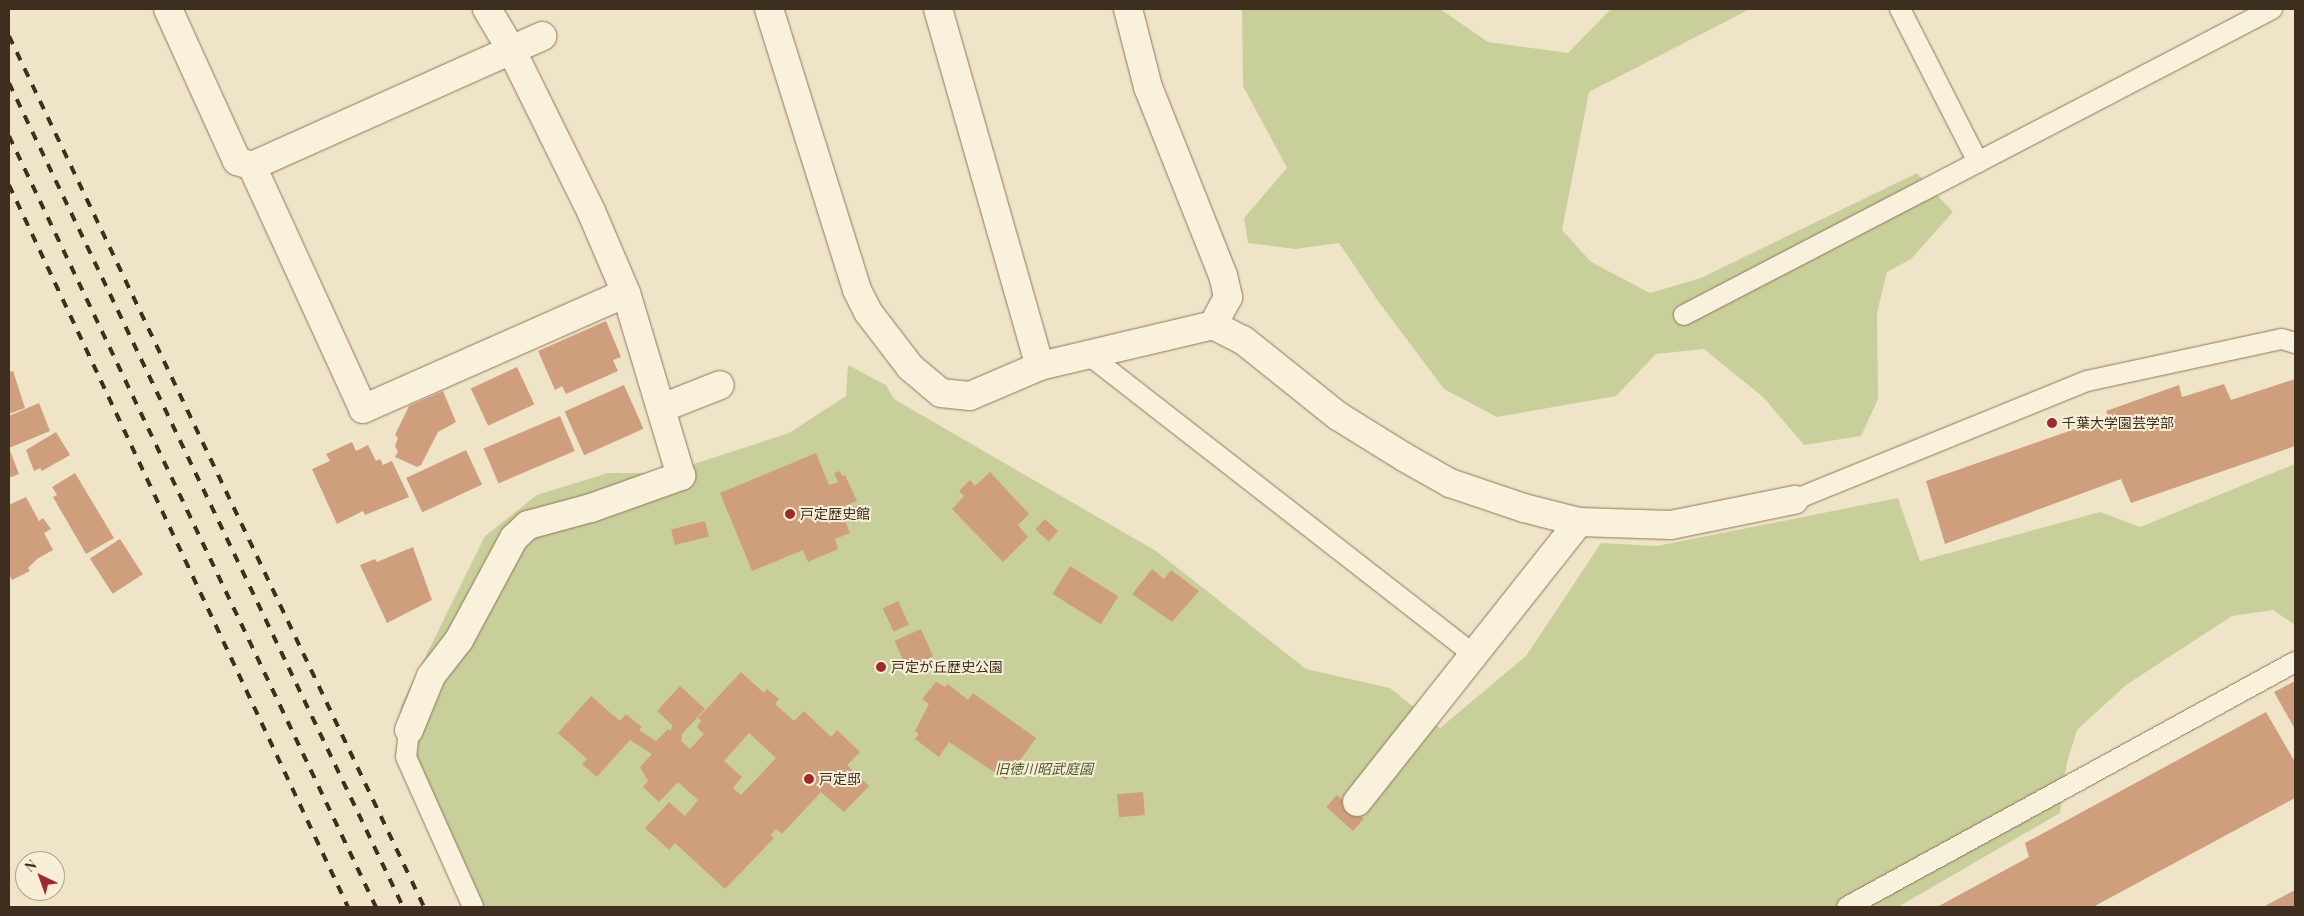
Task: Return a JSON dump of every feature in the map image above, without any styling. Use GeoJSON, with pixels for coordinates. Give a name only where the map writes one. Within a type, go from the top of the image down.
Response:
{"type":"FeatureCollection","features":[{"type":"Feature","properties":{"kind":"street"},"geometry":{"type":"LineString","coordinates":[[168,9],[237,161],[252,166],[542,36]]}},
{"type":"Feature","properties":{"kind":"street"},"geometry":{"type":"LineString","coordinates":[[409,730],[431,676],[459,640],[514,538],[528,525],[591,508],[681,476],[626,293],[591,211],[512,51],[487,9]]}},
{"type":"Feature","properties":{"kind":"street"},"geometry":{"type":"LineString","coordinates":[[769,9],[857,290],[886,336],[910,367],[941,393],[970,396],[1040,366],[1213,325],[1243,340],[1338,416],[1450,483],[1579,522],[1671,525],[1794,500]]}},
{"type":"Feature","properties":{"kind":"street"},"geometry":{"type":"LineString","coordinates":[[938,9],[1040,366]]}},
{"type":"Feature","properties":{"kind":"street"},"geometry":{"type":"LineString","coordinates":[[1128,9],[1148,88],[1223,275],[1228,297],[1213,325]]}},
{"type":"Feature","properties":{"kind":"street"},"geometry":{"type":"LineString","coordinates":[[252,166],[363,409],[626,293]]}},
{"type":"Feature","properties":{"kind":"street"},"geometry":{"type":"LineString","coordinates":[[662,408],[720,385]]}},
{"type":"Feature","properties":{"kind":"street"},"geometry":{"type":"LineString","coordinates":[[1357,802],[1579,522]]}},
{"type":"Feature","properties":{"kind":"lane"},"geometry":{"type":"LineString","coordinates":[[1900,9],[1978,162]]}},
{"type":"Feature","properties":{"kind":"lane"},"geometry":{"type":"LineString","coordinates":[[1684,316],[2272,9]]}},
{"type":"Feature","properties":{"kind":"lane"},"geometry":{"type":"LineString","coordinates":[[1794,500],[2087,381],[2282,338],[2295,343]]}},
{"type":"Feature","properties":{"kind":"lane"},"geometry":{"type":"LineString","coordinates":[[1089,355],[1473,654]]}},
{"type":"Feature","properties":{"kind":"lane"},"geometry":{"type":"LineString","coordinates":[[1847,907],[2295,662]]}},
{"type":"Feature","properties":{"kind":"lane"},"geometry":{"type":"LineString","coordinates":[[409,730],[406,757],[473,907]]}},
{"type":"Feature","properties":{"kind":"green space"},"geometry":{"type":"Polygon","coordinates":[[[1242,9],[1440,9],[1488,42],[1568,53],[1611,9],[1750,9],[1589,92],[1562,230],[1591,262],[1650,293],[1701,278],[1917,173],[1953,212],[1911,259],[1887,272],[1877,313],[1878,399],[1861,436],[1804,445],[1763,397],[1704,349],[1656,354],[1616,396],[1497,417],[1444,389],[1378,301],[1339,243],[1295,249],[1248,243],[1244,218],[1287,168],[1243,86],[1242,9]]]}},
{"type":"Feature","properties":{"kind":"green space","name":"旧徳川昭武庭園"},"geometry":{"type":"Polygon","coordinates":[[[848,365],[886,385],[894,399],[1156,551],[1306,669],[1390,688],[1440,728],[1526,656],[1601,543],[1657,546],[1898,498],[1920,561],[2100,512],[2140,527],[2295,464],[2295,625],[2273,610],[2232,616],[2126,685],[2077,730],[2067,762],[2060,813],[1898,907],[479,907],[398,739],[401,706],[485,536],[537,495],[608,473],[689,473],[694,464],[789,433],[846,396],[848,365]]]}},
{"type":"Feature","properties":{"kind":"building"},"geometry":{"type":"Polygon","coordinates":[[[606,321],[621,357],[613,360],[618,371],[566,394],[562,386],[555,390],[538,351],[606,321]]]}},
{"type":"Feature","properties":{"kind":"building"},"geometry":{"type":"Polygon","coordinates":[[[517,367],[534,404],[488,426],[471,389],[517,367]]]}},
{"type":"Feature","properties":{"kind":"building"},"geometry":{"type":"Polygon","coordinates":[[[13,371],[25,408],[9,414],[9,372],[13,371]]]}},
{"type":"Feature","properties":{"kind":"building"},"geometry":{"type":"Polygon","coordinates":[[[2295,379],[2295,446],[2131,503],[2121,479],[1945,544],[1926,481],[2109,417],[2106,411],[2179,385],[2182,397],[2224,384],[2231,400],[2295,379]]]}},
{"type":"Feature","properties":{"kind":"building"},"geometry":{"type":"Polygon","coordinates":[[[624,385],[644,429],[584,455],[565,411],[624,385]]]}},
{"type":"Feature","properties":{"kind":"building"},"geometry":{"type":"Polygon","coordinates":[[[443,391],[456,422],[438,432],[421,465],[417,467],[395,457],[398,452],[395,446],[398,438],[395,435],[409,406],[443,391]]]}},
{"type":"Feature","properties":{"kind":"building"},"geometry":{"type":"Polygon","coordinates":[[[39,403],[50,431],[9,448],[9,416],[39,403]]]}},
{"type":"Feature","properties":{"kind":"building"},"geometry":{"type":"Polygon","coordinates":[[[560,416],[575,451],[498,483],[484,448],[560,416]]]}},
{"type":"Feature","properties":{"kind":"building"},"geometry":{"type":"Polygon","coordinates":[[[56,432],[70,455],[42,471],[40,468],[34,471],[26,450],[56,432]]]}},
{"type":"Feature","properties":{"kind":"building"},"geometry":{"type":"Polygon","coordinates":[[[352,442],[356,451],[368,445],[376,461],[380,459],[383,465],[392,461],[409,497],[365,515],[363,511],[337,524],[312,469],[330,461],[326,454],[352,442]]]}},
{"type":"Feature","properties":{"kind":"building"},"geometry":{"type":"Polygon","coordinates":[[[9,448],[19,474],[9,478],[9,448]]]}},
{"type":"Feature","properties":{"kind":"building"},"geometry":{"type":"Polygon","coordinates":[[[466,450],[482,484],[422,512],[406,478],[466,450]]]}},
{"type":"Feature","properties":{"kind":"building"},"geometry":{"type":"Polygon","coordinates":[[[816,453],[829,485],[838,482],[834,473],[840,471],[842,476],[845,475],[857,501],[840,508],[850,533],[835,539],[838,549],[808,562],[803,550],[752,571],[720,493],[816,453]]]}},
{"type":"Feature","properties":{"kind":"building"},"geometry":{"type":"Polygon","coordinates":[[[990,472],[1029,514],[1018,525],[1028,537],[1003,562],[952,509],[964,496],[959,491],[970,480],[975,486],[990,472]]]}},
{"type":"Feature","properties":{"kind":"building"},"geometry":{"type":"Polygon","coordinates":[[[75,473],[114,538],[86,554],[53,497],[57,495],[52,487],[75,473]]]}},
{"type":"Feature","properties":{"kind":"building"},"geometry":{"type":"Polygon","coordinates":[[[26,497],[39,521],[43,518],[51,529],[44,533],[53,550],[37,559],[28,568],[30,571],[12,580],[9,574],[9,505],[26,497]]]}},
{"type":"Feature","properties":{"kind":"building"},"geometry":{"type":"Polygon","coordinates":[[[860,504],[866,518],[853,523],[847,509],[860,504]]]}},
{"type":"Feature","properties":{"kind":"building"},"geometry":{"type":"Polygon","coordinates":[[[1045,519],[1058,531],[1049,542],[1035,529],[1045,519]]]}},
{"type":"Feature","properties":{"kind":"building"},"geometry":{"type":"Polygon","coordinates":[[[705,521],[709,537],[675,545],[671,529],[705,521]]]}},
{"type":"Feature","properties":{"kind":"building"},"geometry":{"type":"Polygon","coordinates":[[[120,539],[143,574],[113,594],[90,559],[120,539]]]}},
{"type":"Feature","properties":{"kind":"building"},"geometry":{"type":"Polygon","coordinates":[[[413,547],[432,600],[387,623],[360,565],[375,559],[377,562],[413,547]]]}},
{"type":"Feature","properties":{"kind":"building"},"geometry":{"type":"Polygon","coordinates":[[[1070,566],[1118,596],[1101,624],[1053,594],[1070,566]]]}},
{"type":"Feature","properties":{"kind":"building"},"geometry":{"type":"Polygon","coordinates":[[[1152,569],[1164,579],[1171,570],[1199,591],[1172,622],[1132,594],[1152,569]]]}},
{"type":"Feature","properties":{"kind":"building"},"geometry":{"type":"Polygon","coordinates":[[[898,601],[909,625],[894,632],[883,608],[898,601]]]}},
{"type":"Feature","properties":{"kind":"building"},"geometry":{"type":"Polygon","coordinates":[[[921,629],[933,656],[907,668],[895,641],[921,629]]]}},
{"type":"Feature","properties":{"kind":"building","name":"戸定邸"},"geometry":{"type":"Polygon","coordinates":[[[741,672],[764,693],[767,689],[779,699],[775,704],[794,721],[804,711],[831,737],[837,730],[860,752],[847,765],[869,786],[844,812],[821,792],[782,834],[776,829],[771,835],[774,838],[725,889],[675,843],[669,850],[645,828],[669,802],[685,816],[698,800],[678,782],[659,802],[643,787],[648,781],[640,767],[652,754],[630,740],[597,777],[582,764],[587,759],[558,733],[591,696],[620,721],[626,714],[642,727],[639,730],[656,741],[668,729],[671,731],[672,725],[657,711],[680,686],[705,709],[682,734],[681,741],[690,749],[704,734],[697,727],[701,721],[698,718],[741,672]],[[749,733],[724,761],[742,777],[733,788],[741,795],[776,758],[749,733]]]}},
{"type":"Feature","properties":{"kind":"building"},"geometry":{"type":"Polygon","coordinates":[[[2295,681],[2295,729],[2274,692],[2295,681]]]}},
{"type":"Feature","properties":{"kind":"building"},"geometry":{"type":"Polygon","coordinates":[[[936,682],[945,687],[948,684],[968,700],[973,693],[1036,738],[1006,780],[949,742],[939,757],[915,739],[919,734],[915,731],[929,704],[922,699],[936,682]]]}},
{"type":"Feature","properties":{"kind":"building"},"geometry":{"type":"Polygon","coordinates":[[[2266,712],[2295,762],[2295,798],[2093,907],[1937,907],[2029,857],[2025,843],[2266,712]]]}},
{"type":"Feature","properties":{"kind":"building"},"geometry":{"type":"Polygon","coordinates":[[[1143,792],[1145,815],[1119,817],[1117,794],[1143,792]]]}},
{"type":"Feature","properties":{"kind":"building"},"geometry":{"type":"Polygon","coordinates":[[[1337,795],[1364,819],[1353,831],[1326,807],[1337,795]]]}},
{"type":"Feature","properties":{"kind":"building"},"geometry":{"type":"Polygon","coordinates":[[[2295,890],[2295,907],[2263,907],[2295,890]]]}},
{"type":"Feature","properties":{"kind":"railway"},"geometry":{"type":"LineString","coordinates":[[9,36],[424,907]]}},
{"type":"Feature","properties":{"kind":"railway"},"geometry":{"type":"LineString","coordinates":[[9,83],[403,907]]}},
{"type":"Feature","properties":{"kind":"railway"},"geometry":{"type":"LineString","coordinates":[[9,136],[376,907]]}},
{"type":"Feature","properties":{"kind":"railway"},"geometry":{"type":"LineString","coordinates":[[9,185],[348,907]]}},
{"type":"Feature","properties":{"kind":"place","name":"千葉大学園芸学部"},"geometry":{"type":"Point","coordinates":[2052,423]}},
{"type":"Feature","properties":{"kind":"place","name":"戸定歴史館"},"geometry":{"type":"Point","coordinates":[790,514]}},
{"type":"Feature","properties":{"kind":"place","name":"戸定が丘歴史公園"},"geometry":{"type":"Point","coordinates":[881,667]}},
{"type":"Feature","properties":{"kind":"place","name":"戸定邸"},"geometry":{"type":"Point","coordinates":[809,779]}}]}
